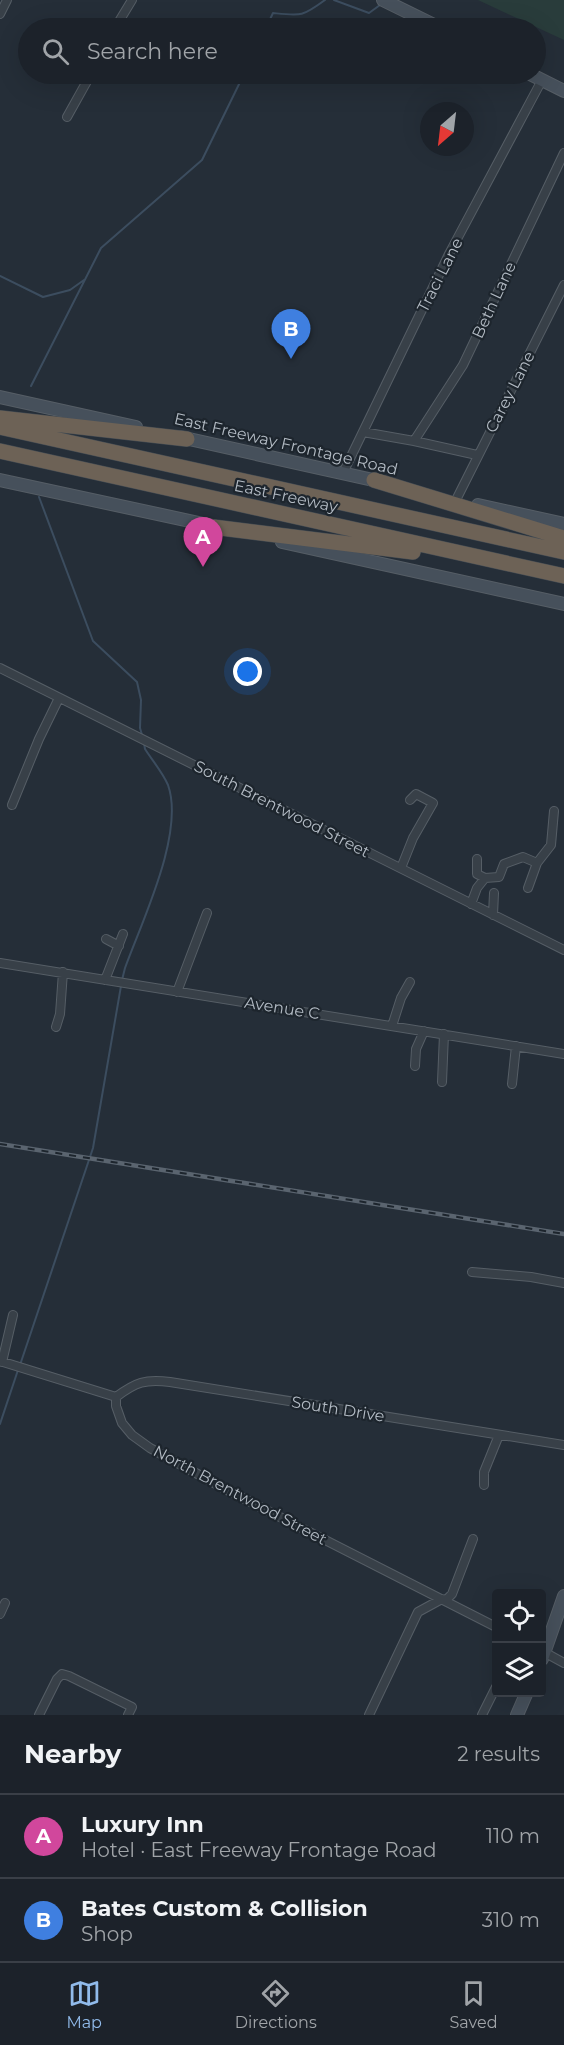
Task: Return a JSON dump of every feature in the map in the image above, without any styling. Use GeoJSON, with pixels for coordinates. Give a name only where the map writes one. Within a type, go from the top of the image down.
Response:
{"type":"FeatureCollection","features":[{"type":"Feature","properties":{"kind":"highway"},"geometry":{"type":"LineString","coordinates":[[0,418],[187,439]]}},
{"type":"Feature","properties":{"kind":"highway","name":"East Freeway"},"geometry":{"type":"LineString","coordinates":[[0,427],[564,552]]}},
{"type":"Feature","properties":{"kind":"highway","name":"East Freeway"},"geometry":{"type":"LineString","coordinates":[[0,451],[564,576]]}},
{"type":"Feature","properties":{"kind":"highway"},"geometry":{"type":"LineString","coordinates":[[374,480],[564,538]]}},
{"type":"Feature","properties":{"kind":"highway"},"geometry":{"type":"LineString","coordinates":[[213,527],[363,544],[420,554],[459,554]]}},
{"type":"Feature","properties":{"kind":"main road"},"geometry":{"type":"LineString","coordinates":[[383,0],[420,18]]}},
{"type":"Feature","properties":{"kind":"main road"},"geometry":{"type":"LineString","coordinates":[[546,82],[564,91]]}},
{"type":"Feature","properties":{"kind":"main road","name":"East Freeway Frontage Road"},"geometry":{"type":"LineString","coordinates":[[0,397],[343,472],[564,524]]}},
{"type":"Feature","properties":{"kind":"main road"},"geometry":{"type":"LineString","coordinates":[[0,480],[564,604]]}},
{"type":"Feature","properties":{"kind":"main road"},"geometry":{"type":"LineString","coordinates":[[546,1643],[564,1596]]}},
{"type":"Feature","properties":{"kind":"main road"},"geometry":{"type":"LineString","coordinates":[[517,1715],[525,1697]]}},
{"type":"Feature","properties":{"kind":"street"},"geometry":{"type":"LineString","coordinates":[[0,15],[7,0]]}},
{"type":"Feature","properties":{"kind":"street"},"geometry":{"type":"LineString","coordinates":[[121,18],[132,0]]}},
{"type":"Feature","properties":{"kind":"street"},"geometry":{"type":"LineString","coordinates":[[67,117],[85,84]]}},
{"type":"Feature","properties":{"kind":"street","name":"Traci Lane"},"geometry":{"type":"LineString","coordinates":[[343,472],[449,254],[540,84]]}},
{"type":"Feature","properties":{"kind":"street","name":"Beth Lane"},"geometry":{"type":"LineString","coordinates":[[414,441],[463,365],[564,153]]}},
{"type":"Feature","properties":{"kind":"street","name":"Carey Lane"},"geometry":{"type":"LineString","coordinates":[[456,500],[564,285]]}},
{"type":"Feature","properties":{"kind":"street"},"geometry":{"type":"LineString","coordinates":[[363,432],[477,456]]}},
{"type":"Feature","properties":{"kind":"street","name":"South Brentwood Street"},"geometry":{"type":"LineString","coordinates":[[0,668],[564,950]]}},
{"type":"Feature","properties":{"kind":"street"},"geometry":{"type":"LineString","coordinates":[[12,805],[39,739],[59,698]]}},
{"type":"Feature","properties":{"kind":"street"},"geometry":{"type":"LineString","coordinates":[[401,868],[413,838],[433,803],[416,794],[410,800]]}},
{"type":"Feature","properties":{"kind":"street"},"geometry":{"type":"LineString","coordinates":[[528,888],[537,863],[551,845],[554,811]]}},
{"type":"Feature","properties":{"kind":"street"},"geometry":{"type":"LineString","coordinates":[[477,859],[477,874],[485,878],[499,877],[504,864],[523,857],[537,863]]}},
{"type":"Feature","properties":{"kind":"street"},"geometry":{"type":"LineString","coordinates":[[471,904],[477,888],[485,878]]}},
{"type":"Feature","properties":{"kind":"street"},"geometry":{"type":"LineString","coordinates":[[493,915],[494,893]]}},
{"type":"Feature","properties":{"kind":"street"},"geometry":{"type":"LineString","coordinates":[[177,992],[207,913]]}},
{"type":"Feature","properties":{"kind":"street"},"geometry":{"type":"LineString","coordinates":[[105,980],[123,933]]}},
{"type":"Feature","properties":{"kind":"street"},"geometry":{"type":"LineString","coordinates":[[106,939],[119,946]]}},
{"type":"Feature","properties":{"kind":"street","name":"Avenue C"},"geometry":{"type":"LineString","coordinates":[[0,963],[564,1054]]}},
{"type":"Feature","properties":{"kind":"street"},"geometry":{"type":"LineString","coordinates":[[56,1027],[60,1014],[63,972]]}},
{"type":"Feature","properties":{"kind":"street"},"geometry":{"type":"LineString","coordinates":[[392,1026],[401,998],[410,982]]}},
{"type":"Feature","properties":{"kind":"street"},"geometry":{"type":"LineString","coordinates":[[415,1066],[416,1049],[424,1031]]}},
{"type":"Feature","properties":{"kind":"street"},"geometry":{"type":"LineString","coordinates":[[442,1082],[444,1034]]}},
{"type":"Feature","properties":{"kind":"street"},"geometry":{"type":"LineString","coordinates":[[512,1084],[516,1046]]}},
{"type":"Feature","properties":{"kind":"street"},"geometry":{"type":"LineString","coordinates":[[472,1272],[531,1277],[564,1283]]}},
{"type":"Feature","properties":{"kind":"street"},"geometry":{"type":"LineString","coordinates":[[13,1315],[1,1361],[116,1397]]}},
{"type":"Feature","properties":{"kind":"street","name":"South Drive"},"geometry":{"type":"LineString","coordinates":[[116,1397],[134,1384],[154,1380],[564,1445]]}},
{"type":"Feature","properties":{"kind":"street","name":"North Brentwood Street"},"geometry":{"type":"LineString","coordinates":[[116,1397],[116,1406],[122,1423],[132,1435],[150,1448],[225,1489],[492,1625]]}},
{"type":"Feature","properties":{"kind":"street"},"geometry":{"type":"LineString","coordinates":[[484,1485],[484,1472],[499,1435]]}},
{"type":"Feature","properties":{"kind":"street"},"geometry":{"type":"LineString","coordinates":[[369,1715],[418,1612],[440,1600],[447,1599],[452,1594],[473,1539]]}},
{"type":"Feature","properties":{"kind":"street"},"geometry":{"type":"LineString","coordinates":[[0,1614],[5,1603]]}},
{"type":"Feature","properties":{"kind":"street"},"geometry":{"type":"LineString","coordinates":[[546,1656],[564,1663]]}},
{"type":"Feature","properties":{"kind":"street"},"geometry":{"type":"LineString","coordinates":[[39,1715],[57,1679],[62,1674],[132,1707],[128,1715]]}},
{"type":"Feature","properties":{"kind":"street"},"geometry":{"type":"LineString","coordinates":[[482,1715],[492,1695]]}},
{"type":"Feature","properties":{"kind":"green space"},"geometry":{"type":"Polygon","coordinates":[[[478,0],[564,0],[564,40],[546,32],[546,18],[517,18],[478,0]]]}},
{"type":"Feature","properties":{"kind":"waterway"},"geometry":{"type":"LineString","coordinates":[[271,18],[273,13],[301,14],[325,0]]}},
{"type":"Feature","properties":{"kind":"waterway"},"geometry":{"type":"LineString","coordinates":[[334,0],[369,13],[380,5]]}},
{"type":"Feature","properties":{"kind":"waterway"},"geometry":{"type":"LineString","coordinates":[[31,386],[101,248],[202,160],[239,84]]}},
{"type":"Feature","properties":{"kind":"waterway"},"geometry":{"type":"LineString","coordinates":[[0,276],[43,297],[70,290],[84,280]]}},
{"type":"Feature","properties":{"kind":"waterway"},"geometry":{"type":"LineString","coordinates":[[39,497],[93,641],[137,682],[141,700],[142,735]]}},
{"type":"Feature","properties":{"kind":"waterway"},"geometry":{"type":"LineString","coordinates":[[122,980],[151,902],[171,827],[172,805],[168,785],[145,749],[144,743]]}},
{"type":"Feature","properties":{"kind":"waterway"},"geometry":{"type":"LineString","coordinates":[[20,1365],[93,1148],[121,986]]}},
{"type":"Feature","properties":{"kind":"waterway"},"geometry":{"type":"LineString","coordinates":[[0,1424],[18,1370]]}},
{"type":"Feature","properties":{"kind":"railway"},"geometry":{"type":"LineString","coordinates":[[0,1144],[564,1234]]}},
{"type":"Feature","properties":{"kind":"place","name":"Bates Custom & Collision"},"geometry":{"type":"Point","coordinates":[291,359]}},
{"type":"Feature","properties":{"kind":"place","name":"Luxury Inn"},"geometry":{"type":"Point","coordinates":[203,567]}}]}
